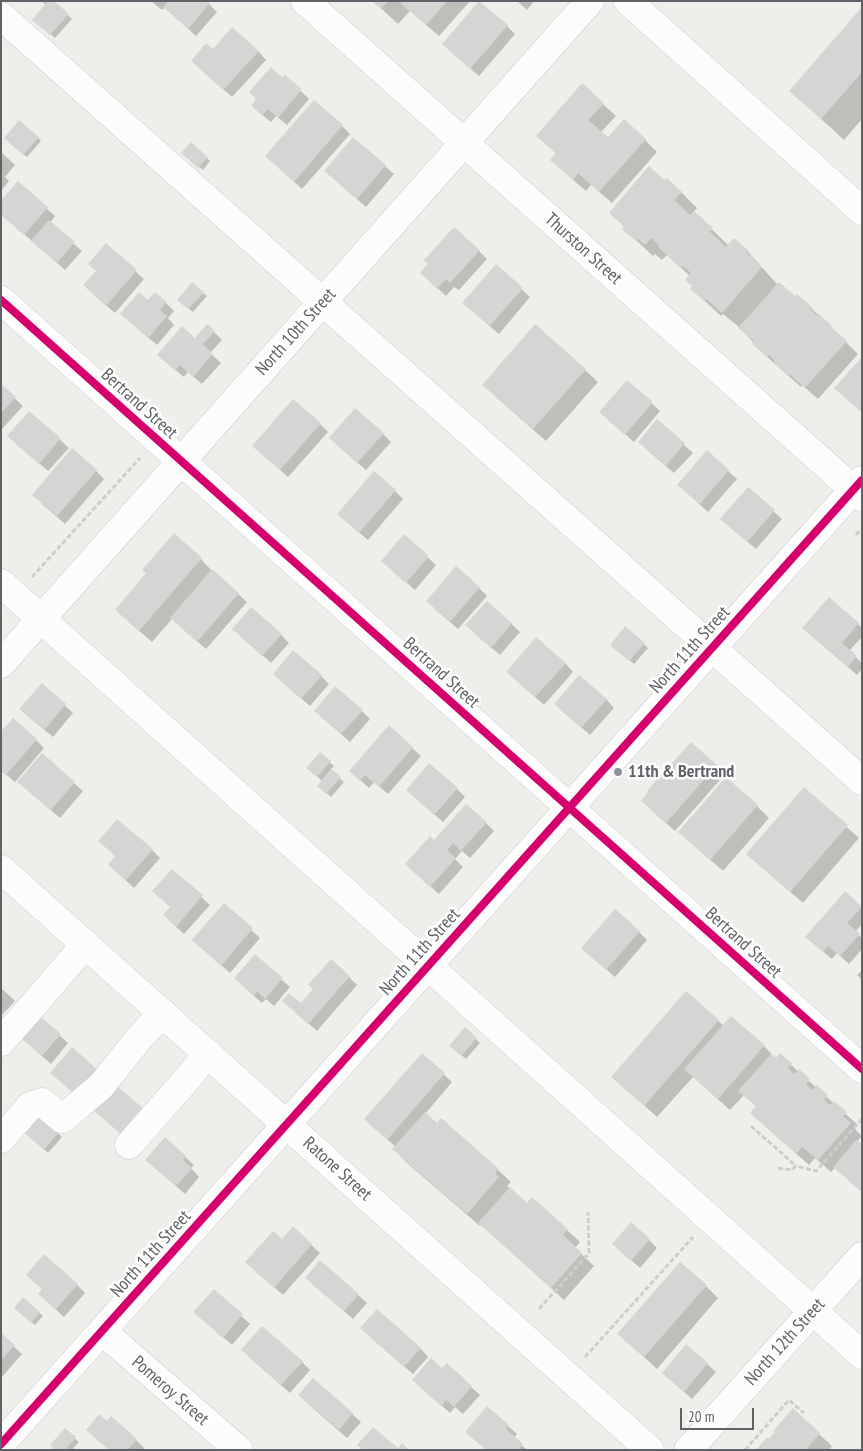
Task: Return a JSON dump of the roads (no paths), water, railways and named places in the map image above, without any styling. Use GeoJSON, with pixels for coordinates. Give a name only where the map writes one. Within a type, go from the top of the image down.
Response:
{"type":"FeatureCollection","features":[{"type":"Feature","properties":{"kind":"street","name":"Thurston Street"},"geometry":{"type":"LineString","coordinates":[[305,1],[859,489]]}},
{"type":"Feature","properties":{"kind":"street","name":"North 10th Street"},"geometry":{"type":"LineString","coordinates":[[1,664],[590,1]]}},
{"type":"Feature","properties":{"kind":"street"},"geometry":{"type":"LineString","coordinates":[[628,1],[862,211]]}},
{"type":"Feature","properties":{"kind":"street"},"geometry":{"type":"LineString","coordinates":[[1,16],[862,781]]}},
{"type":"Feature","properties":{"kind":"street","name":"Bertrand Street"},"geometry":{"type":"LineString","coordinates":[[1,300],[862,1069]]}},
{"type":"Feature","properties":{"kind":"street","name":"North 11th Street"},"geometry":{"type":"LineString","coordinates":[[1,1444],[712,647],[859,489]]}},
{"type":"Feature","properties":{"kind":"street"},"geometry":{"type":"LineString","coordinates":[[8,590],[862,1355]]}},
{"type":"Feature","properties":{"kind":"street","name":"Ratone Street"},"geometry":{"type":"LineString","coordinates":[[1,868],[650,1450]]}},
{"type":"Feature","properties":{"kind":"street"},"geometry":{"type":"LineString","coordinates":[[1,1042],[86,944]]}},
{"type":"Feature","properties":{"kind":"street"},"geometry":{"type":"LineString","coordinates":[[1,1140],[30,1106],[42,1102],[62,1119],[102,1086],[140,1037],[162,1013]]}},
{"type":"Feature","properties":{"kind":"street"},"geometry":{"type":"LineString","coordinates":[[129,1145],[208,1053]]}},
{"type":"Feature","properties":{"kind":"street","name":"North 12th Street"},"geometry":{"type":"LineString","coordinates":[[688,1450],[862,1256]]}},
{"type":"Feature","properties":{"kind":"street","name":"Pomeroy Street"},"geometry":{"type":"LineString","coordinates":[[102,1331],[239,1450]]}},
{"type":"Feature","properties":{"kind":"place","name":"11th & Bertrand"},"geometry":{"type":"Point","coordinates":[618,772]}}]}
